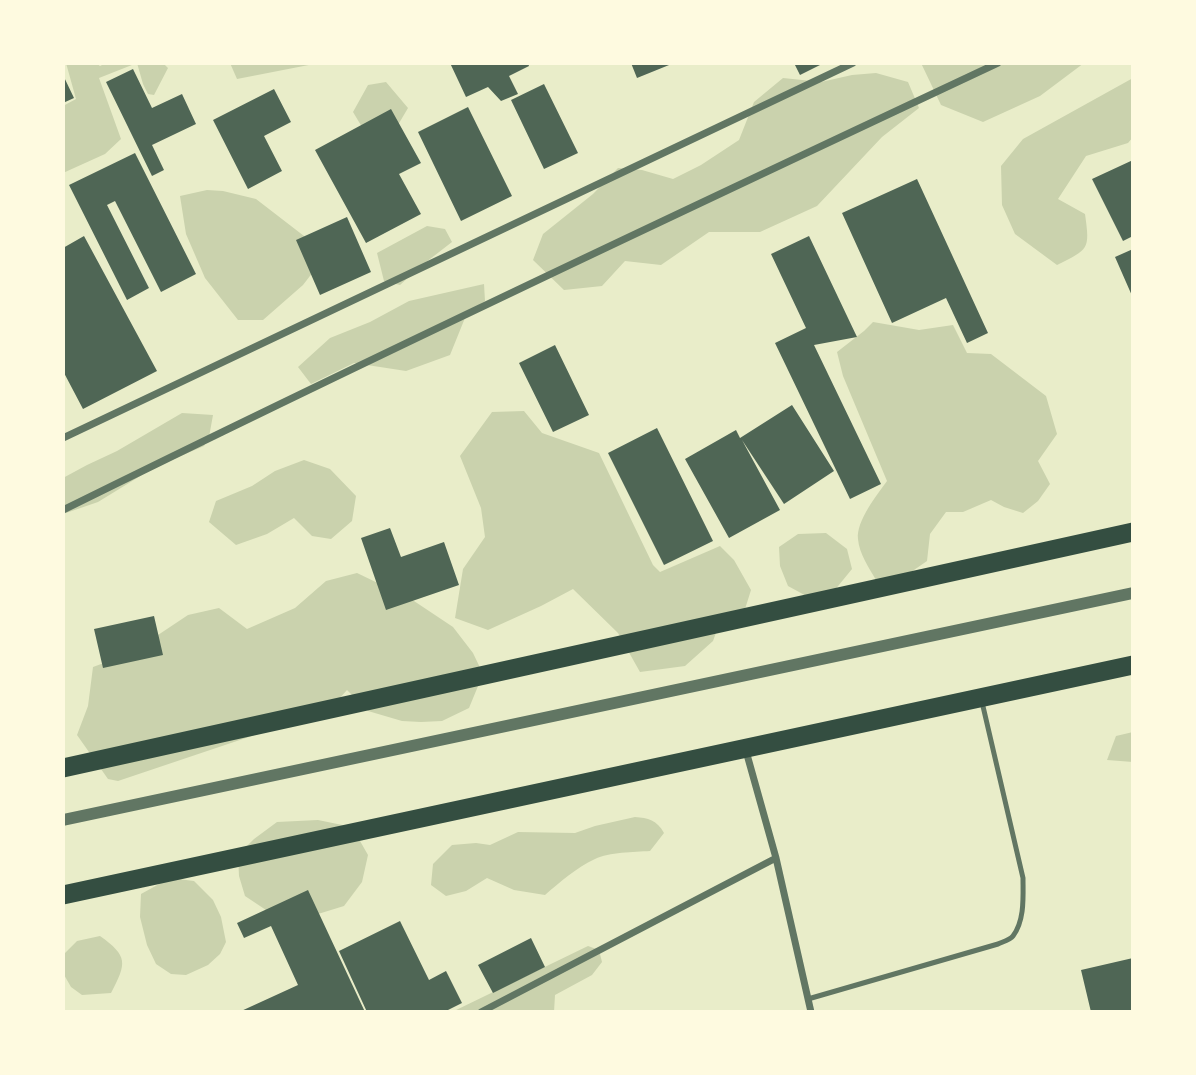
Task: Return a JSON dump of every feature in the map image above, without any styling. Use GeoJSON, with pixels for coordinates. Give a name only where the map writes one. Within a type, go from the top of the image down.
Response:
{"type":"FeatureCollection","features":[{"type":"Feature","properties":{"kind":"highway"},"geometry":{"type":"LineString","coordinates":[[63,768],[1133,533]]}},
{"type":"Feature","properties":{"kind":"highway"},"geometry":{"type":"LineString","coordinates":[[63,895],[1133,665]]}},
{"type":"Feature","properties":{"kind":"street"},"geometry":{"type":"LineString","coordinates":[[63,438],[853,63]]}},
{"type":"Feature","properties":{"kind":"street"},"geometry":{"type":"LineString","coordinates":[[63,510],[589,254],[998,63]]}},
{"type":"Feature","properties":{"kind":"street"},"geometry":{"type":"LineString","coordinates":[[63,820],[1133,593]]}},
{"type":"Feature","properties":{"kind":"street"},"geometry":{"type":"LineString","coordinates":[[745,747],[776,858],[811,1012]]}},
{"type":"Feature","properties":{"kind":"street"},"geometry":{"type":"LineString","coordinates":[[481,1012],[776,858]]}},
{"type":"Feature","properties":{"kind":"lane"},"geometry":{"type":"LineString","coordinates":[[808,999],[998,944],[1012,937],[1023,906],[1023,878],[980,697]]}},
{"type":"Feature","properties":{"kind":"green space"},"geometry":{"type":"Polygon","coordinates":[[[66,63],[96,63],[100,66],[106,63],[137,63],[99,78],[121,139],[105,154],[63,173],[63,106],[76,99],[66,63]]]}},
{"type":"Feature","properties":{"kind":"green space"},"geometry":{"type":"Polygon","coordinates":[[[137,63],[163,63],[168,68],[154,95],[148,94],[137,63]]]}},
{"type":"Feature","properties":{"kind":"green space"},"geometry":{"type":"Polygon","coordinates":[[[230,63],[319,63],[237,79],[230,63]]]}},
{"type":"Feature","properties":{"kind":"green space"},"geometry":{"type":"Polygon","coordinates":[[[921,63],[1084,63],[1040,96],[983,122],[941,105],[921,63]]]}},
{"type":"Feature","properties":{"kind":"green space"},"geometry":{"type":"Polygon","coordinates":[[[876,73],[908,82],[919,108],[882,137],[817,206],[760,232],[709,232],[661,265],[625,261],[602,286],[564,290],[533,260],[543,234],[593,194],[618,168],[642,170],[673,179],[701,165],[739,140],[754,102],[783,78],[821,82],[876,73]]]}},
{"type":"Feature","properties":{"kind":"green space"},"geometry":{"type":"Polygon","coordinates":[[[1133,78],[1133,137],[1128,143],[1086,156],[1058,199],[1085,214],[1087,242],[1076,255],[1057,265],[1015,234],[1002,205],[1001,166],[1023,139],[1133,78]]]}},
{"type":"Feature","properties":{"kind":"green space"},"geometry":{"type":"Polygon","coordinates":[[[386,82],[408,108],[395,130],[368,137],[353,112],[368,85],[386,82]]]}},
{"type":"Feature","properties":{"kind":"green space"},"geometry":{"type":"Polygon","coordinates":[[[207,190],[256,199],[304,236],[323,259],[303,285],[263,320],[238,320],[205,278],[186,234],[180,196],[207,190]]]}},
{"type":"Feature","properties":{"kind":"green space"},"geometry":{"type":"Polygon","coordinates":[[[427,226],[445,229],[452,242],[400,285],[384,281],[377,253],[427,226]]]}},
{"type":"Feature","properties":{"kind":"green space"},"geometry":{"type":"Polygon","coordinates":[[[484,284],[485,301],[467,313],[450,355],[406,371],[354,363],[311,384],[298,367],[330,338],[370,322],[409,301],[484,284]]]}},
{"type":"Feature","properties":{"kind":"green space"},"geometry":{"type":"Polygon","coordinates":[[[873,322],[919,330],[953,325],[967,353],[991,354],[1046,396],[1057,434],[1038,461],[1050,484],[1038,501],[1023,513],[991,500],[963,512],[946,512],[930,534],[927,561],[898,581],[876,580],[859,544],[860,524],[887,481],[843,376],[837,352],[873,322]]]}},
{"type":"Feature","properties":{"kind":"green space"},"geometry":{"type":"Polygon","coordinates":[[[524,411],[542,433],[599,453],[653,565],[660,572],[720,546],[734,560],[751,590],[745,609],[717,630],[713,641],[685,666],[640,672],[618,633],[573,589],[488,630],[455,618],[463,569],[485,537],[481,508],[460,456],[492,412],[524,411]]]}},
{"type":"Feature","properties":{"kind":"green space"},"geometry":{"type":"Polygon","coordinates":[[[182,413],[213,415],[209,437],[204,446],[155,467],[98,502],[63,514],[63,478],[117,451],[182,413]]]}},
{"type":"Feature","properties":{"kind":"green space"},"geometry":{"type":"Polygon","coordinates":[[[304,460],[330,469],[356,496],[352,521],[331,539],[312,536],[294,518],[267,534],[236,545],[209,522],[216,501],[252,486],[275,471],[304,460]]]}},
{"type":"Feature","properties":{"kind":"green space"},"geometry":{"type":"Polygon","coordinates":[[[826,533],[847,549],[852,569],[834,591],[810,598],[788,586],[780,566],[779,547],[798,534],[826,533]]]}},
{"type":"Feature","properties":{"kind":"green space"},"geometry":{"type":"Polygon","coordinates":[[[357,573],[411,599],[453,627],[473,653],[483,674],[469,708],[442,721],[402,721],[368,711],[347,690],[329,710],[118,781],[108,779],[77,735],[88,706],[93,667],[131,653],[188,615],[219,608],[247,629],[295,608],[326,581],[357,573]]]}},
{"type":"Feature","properties":{"kind":"green space"},"geometry":{"type":"Polygon","coordinates":[[[1133,732],[1133,762],[1107,760],[1116,736],[1133,732]]]}},
{"type":"Feature","properties":{"kind":"green space"},"geometry":{"type":"Polygon","coordinates":[[[635,817],[652,820],[664,833],[650,851],[614,854],[595,859],[545,895],[514,890],[487,878],[466,891],[446,896],[431,885],[433,864],[452,845],[490,845],[518,832],[575,833],[635,817]]]}},
{"type":"Feature","properties":{"kind":"green space"},"geometry":{"type":"Polygon","coordinates":[[[318,820],[352,827],[368,855],[362,882],[344,906],[318,914],[266,910],[245,896],[239,876],[238,855],[277,822],[318,820]]]}},
{"type":"Feature","properties":{"kind":"green space"},"geometry":{"type":"Polygon","coordinates":[[[170,878],[194,881],[213,900],[221,917],[226,942],[220,954],[208,965],[186,975],[171,974],[156,964],[147,945],[140,917],[141,894],[170,878]]]}},
{"type":"Feature","properties":{"kind":"green space"},"geometry":{"type":"Polygon","coordinates":[[[100,936],[120,955],[120,974],[111,993],[82,995],[71,987],[63,973],[63,955],[77,941],[100,936]]]}},
{"type":"Feature","properties":{"kind":"green space"},"geometry":{"type":"Polygon","coordinates":[[[588,946],[599,950],[602,962],[592,975],[555,995],[554,1012],[452,1012],[588,946]]]}},
{"type":"Feature","properties":{"kind":"building"},"geometry":{"type":"Polygon","coordinates":[[[450,63],[528,63],[529,66],[509,76],[518,94],[501,101],[488,87],[466,97],[450,63]]]}},
{"type":"Feature","properties":{"kind":"building"},"geometry":{"type":"Polygon","coordinates":[[[631,63],[674,63],[637,78],[631,63]]]}},
{"type":"Feature","properties":{"kind":"building"},"geometry":{"type":"Polygon","coordinates":[[[794,63],[824,63],[800,75],[794,63]]]}},
{"type":"Feature","properties":{"kind":"building"},"geometry":{"type":"Polygon","coordinates":[[[133,69],[152,108],[182,94],[196,124],[152,145],[164,170],[152,176],[106,82],[133,69]]]}},
{"type":"Feature","properties":{"kind":"building"},"geometry":{"type":"Polygon","coordinates":[[[63,75],[74,98],[63,103],[63,75]]]}},
{"type":"Feature","properties":{"kind":"building"},"geometry":{"type":"Polygon","coordinates":[[[544,84],[578,153],[544,169],[511,100],[544,84]]]}},
{"type":"Feature","properties":{"kind":"building"},"geometry":{"type":"Polygon","coordinates":[[[274,89],[291,122],[264,136],[282,171],[248,189],[213,120],[274,89]]]}},
{"type":"Feature","properties":{"kind":"building"},"geometry":{"type":"Polygon","coordinates":[[[468,107],[512,196],[461,221],[418,132],[468,107]]]}},
{"type":"Feature","properties":{"kind":"building"},"geometry":{"type":"Polygon","coordinates":[[[391,109],[421,163],[399,174],[421,214],[366,243],[315,150],[391,109]]]}},
{"type":"Feature","properties":{"kind":"building"},"geometry":{"type":"Polygon","coordinates":[[[135,153],[196,274],[161,292],[115,201],[107,205],[149,288],[127,300],[69,185],[135,153]]]}},
{"type":"Feature","properties":{"kind":"building"},"geometry":{"type":"Polygon","coordinates":[[[1133,160],[1133,236],[1123,241],[1092,179],[1133,160]]]}},
{"type":"Feature","properties":{"kind":"building"},"geometry":{"type":"Polygon","coordinates":[[[917,179],[988,333],[967,343],[946,298],[892,323],[842,213],[917,179]]]}},
{"type":"Feature","properties":{"kind":"building"},"geometry":{"type":"Polygon","coordinates":[[[347,217],[371,272],[320,295],[296,240],[347,217]]]}},
{"type":"Feature","properties":{"kind":"building"},"geometry":{"type":"Polygon","coordinates":[[[84,236],[157,371],[83,409],[63,371],[63,248],[84,236]]]}},
{"type":"Feature","properties":{"kind":"building"},"geometry":{"type":"Polygon","coordinates":[[[809,236],[857,337],[814,345],[881,484],[850,499],[775,343],[806,328],[771,254],[809,236]]]}},
{"type":"Feature","properties":{"kind":"building"},"geometry":{"type":"Polygon","coordinates":[[[1133,249],[1133,298],[1115,257],[1133,249]]]}},
{"type":"Feature","properties":{"kind":"building"},"geometry":{"type":"Polygon","coordinates":[[[555,345],[589,415],[553,432],[519,363],[555,345]]]}},
{"type":"Feature","properties":{"kind":"building"},"geometry":{"type":"Polygon","coordinates":[[[792,405],[834,471],[784,504],[742,440],[780,510],[729,538],[685,459],[736,430],[740,438],[792,405]]]}},
{"type":"Feature","properties":{"kind":"building"},"geometry":{"type":"Polygon","coordinates":[[[657,428],[713,541],[664,565],[608,453],[657,428]]]}},
{"type":"Feature","properties":{"kind":"building"},"geometry":{"type":"Polygon","coordinates":[[[390,528],[401,557],[444,542],[459,585],[386,610],[361,538],[390,528]]]}},
{"type":"Feature","properties":{"kind":"building"},"geometry":{"type":"Polygon","coordinates":[[[154,616],[163,655],[103,668],[94,629],[154,616]]]}},
{"type":"Feature","properties":{"kind":"building"},"geometry":{"type":"Polygon","coordinates":[[[308,890],[365,1012],[239,1012],[298,985],[271,926],[244,938],[237,923],[308,890]]]}},
{"type":"Feature","properties":{"kind":"building"},"geometry":{"type":"Polygon","coordinates":[[[400,921],[429,980],[446,971],[462,1003],[444,1012],[367,1012],[339,951],[400,921]]]}},
{"type":"Feature","properties":{"kind":"building"},"geometry":{"type":"Polygon","coordinates":[[[531,938],[545,967],[493,993],[478,965],[531,938]]]}},
{"type":"Feature","properties":{"kind":"building"},"geometry":{"type":"Polygon","coordinates":[[[1133,958],[1133,1012],[1091,1012],[1081,970],[1133,958]]]}}]}
